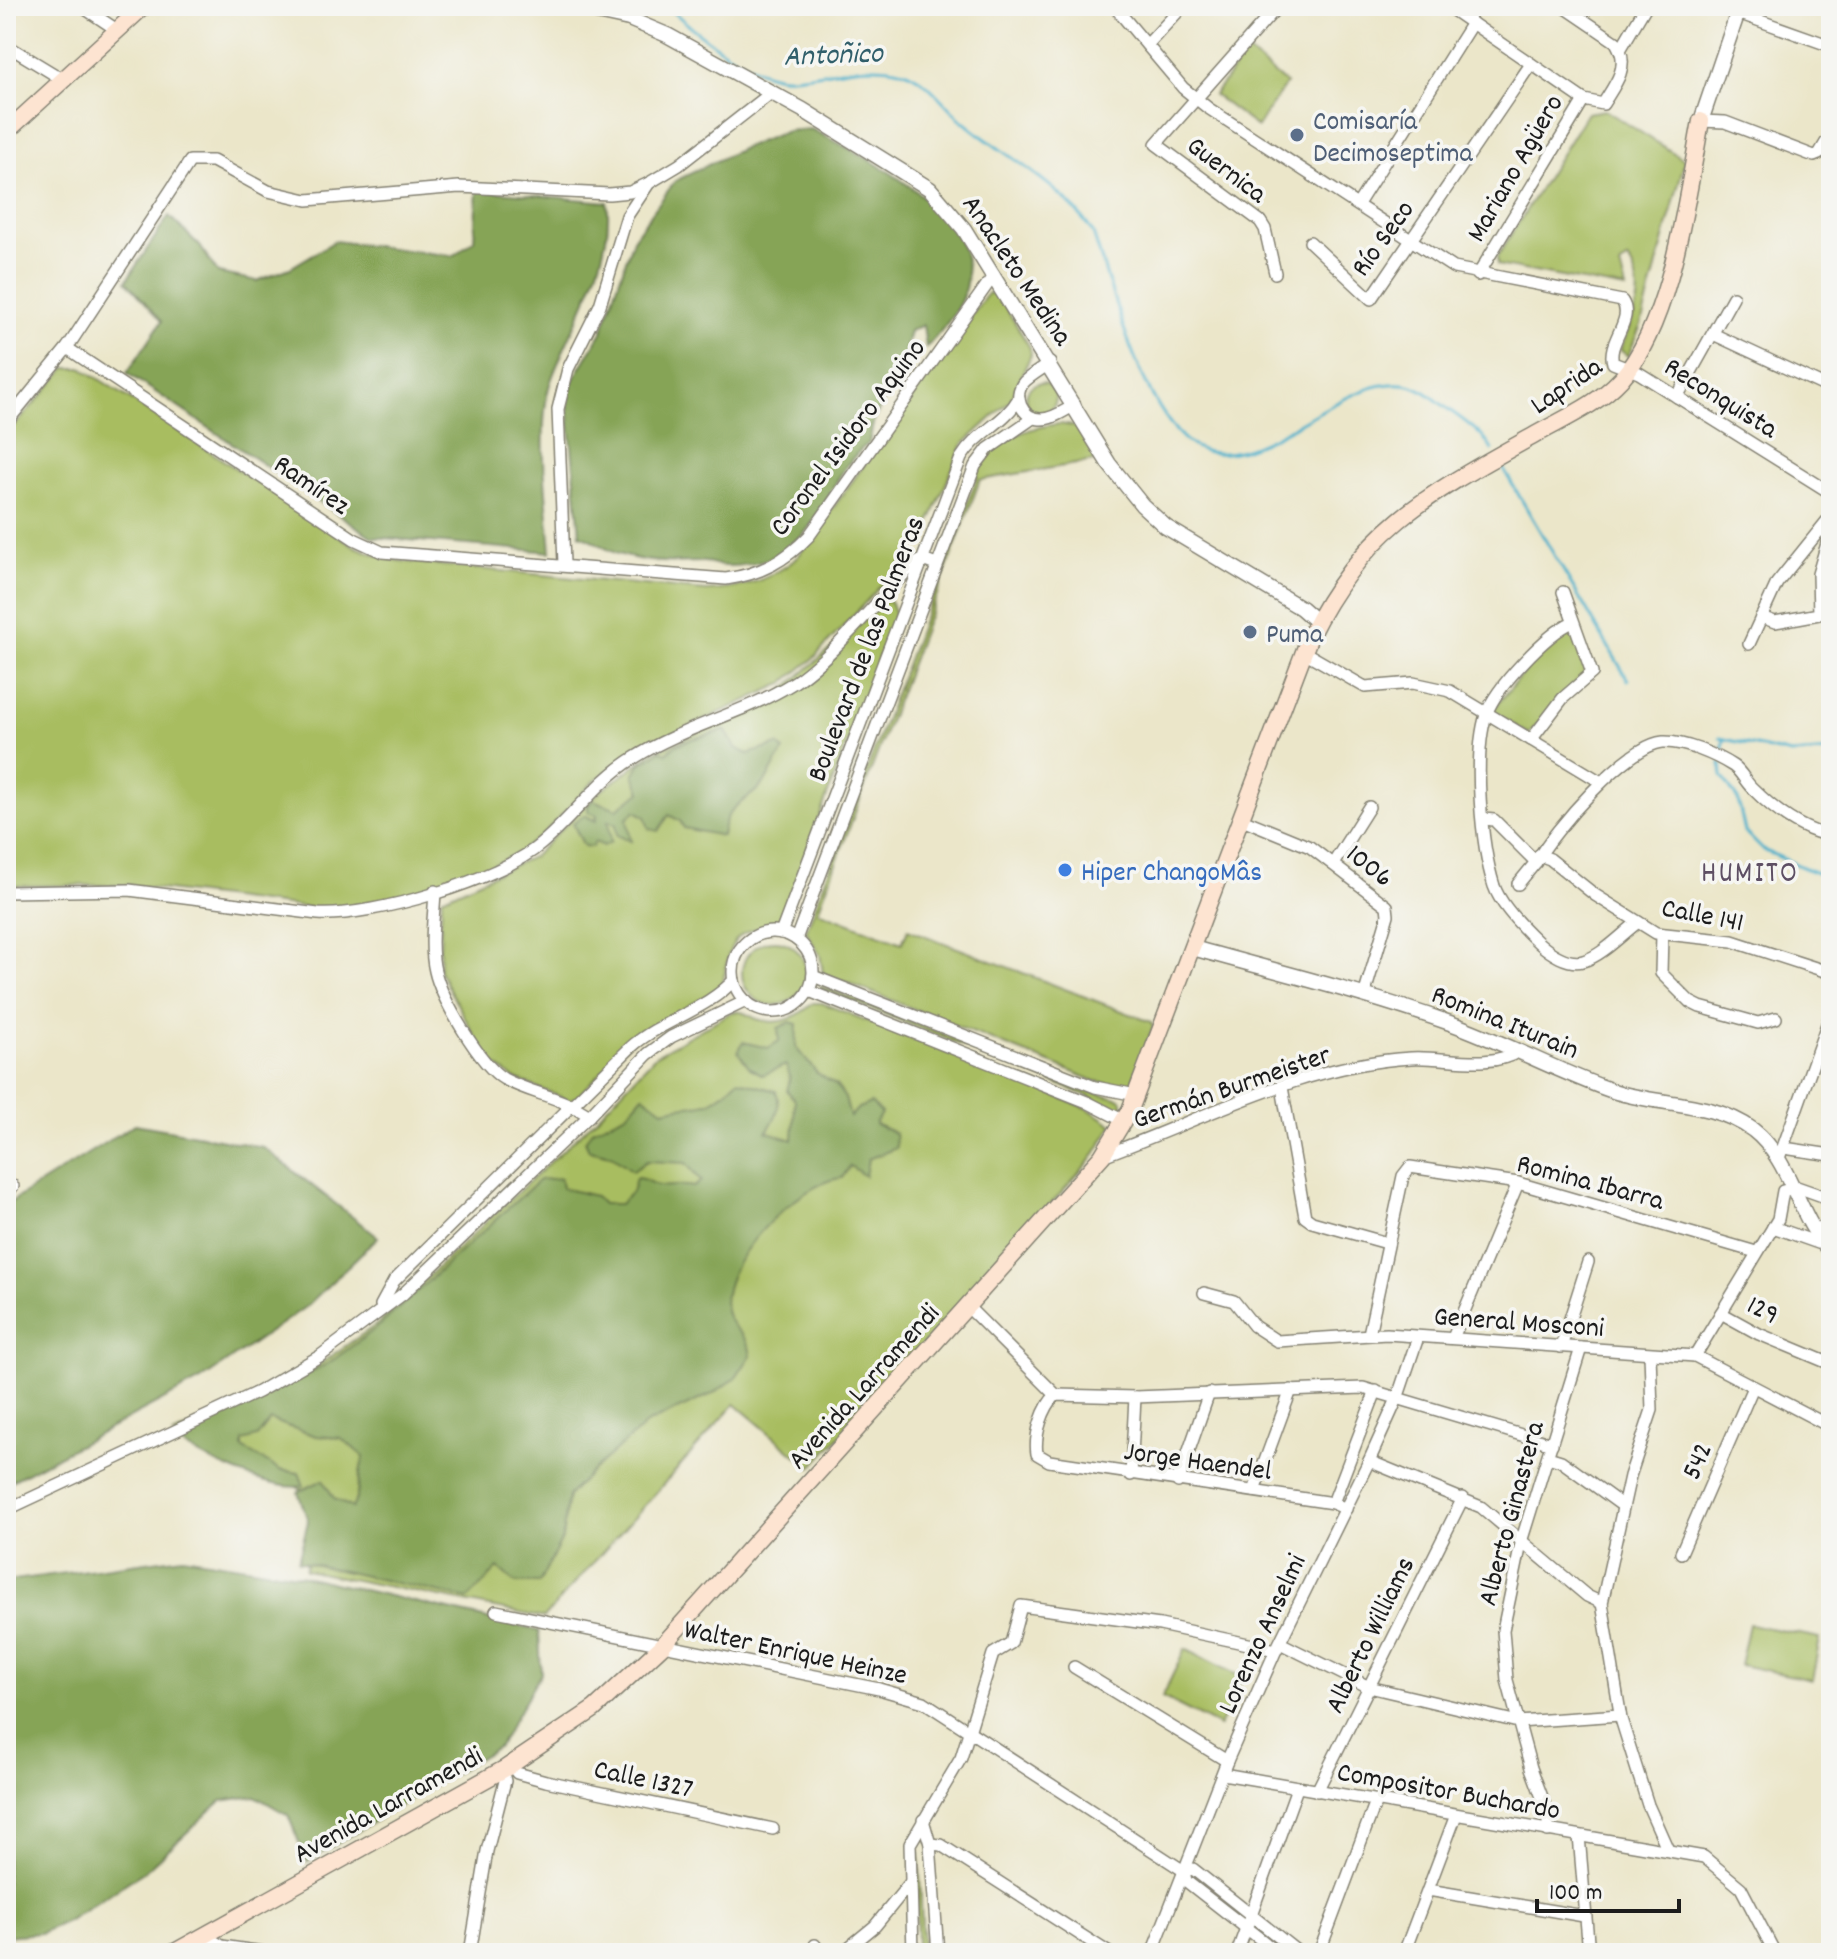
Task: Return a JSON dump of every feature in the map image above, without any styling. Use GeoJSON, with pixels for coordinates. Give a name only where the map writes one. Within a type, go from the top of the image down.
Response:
{"type":"FeatureCollection","features":[{"type":"Feature","properties":{"kind":"main road"},"geometry":{"type":"LineString","coordinates":[[6,132],[144,6]]}},
{"type":"Feature","properties":{"kind":"main road","name":"Laprida"},"geometry":{"type":"LineString","coordinates":[[1317,622],[1348,570],[1391,524],[1425,498],[1598,400],[1628,369],[1652,321],[1672,263],[1701,121]]}},
{"type":"Feature","properties":{"kind":"main road","name":"Avenida Larramendi"},"geometry":{"type":"LineString","coordinates":[[173,1953],[506,1767],[594,1709],[661,1647],[1102,1156],[1136,1095],[1317,622]]}},
{"type":"Feature","properties":{"kind":"street"},"geometry":{"type":"LineString","coordinates":[[81,6],[117,30]]}},
{"type":"Feature","properties":{"kind":"street","name":"Anacleto Medina"},"geometry":{"type":"LineString","coordinates":[[569,6],[648,26],[863,145],[930,189],[957,218],[1050,363],[1109,464],[1153,517],[1301,608],[1317,622]]}},
{"type":"Feature","properties":{"kind":"street"},"geometry":{"type":"LineString","coordinates":[[1114,6],[1195,97],[1454,268],[1622,301],[1625,316],[1611,357],[1613,363],[1628,369]]}},
{"type":"Feature","properties":{"kind":"street"},"geometry":{"type":"LineString","coordinates":[[1147,45],[1183,6]]}},
{"type":"Feature","properties":{"kind":"street","name":"Guernica"},"geometry":{"type":"LineString","coordinates":[[1275,273],[1265,229],[1260,221],[1156,144],[1278,6]]}},
{"type":"Feature","properties":{"kind":"street","name":"Mariano Agüero"},"geometry":{"type":"LineString","coordinates":[[1447,6],[1584,100],[1478,275]]}},
{"type":"Feature","properties":{"kind":"street"},"geometry":{"type":"LineString","coordinates":[[1563,6],[1616,42],[1620,50],[1623,66],[1603,104],[1584,100]]}},
{"type":"Feature","properties":{"kind":"street"},"geometry":{"type":"LineString","coordinates":[[1620,50],[1646,6]]}},
{"type":"Feature","properties":{"kind":"street"},"geometry":{"type":"LineString","coordinates":[[1739,9],[1831,46]]}},
{"type":"Feature","properties":{"kind":"street","name":"Laprida"},"geometry":{"type":"LineString","coordinates":[[1701,121],[1739,9]]}},
{"type":"Feature","properties":{"kind":"street"},"geometry":{"type":"LineString","coordinates":[[1358,204],[1472,23]]}},
{"type":"Feature","properties":{"kind":"street"},"geometry":{"type":"LineString","coordinates":[[6,45],[62,79]]}},
{"type":"Feature","properties":{"kind":"street","name":"Río Seco"},"geometry":{"type":"LineString","coordinates":[[1310,242],[1371,299],[1531,64]]}},
{"type":"Feature","properties":{"kind":"street"},"geometry":{"type":"LineString","coordinates":[[6,423],[67,348],[190,161],[213,161],[268,191],[307,200],[459,187],[609,194],[630,192],[679,165],[771,93]]}},
{"type":"Feature","properties":{"kind":"street"},"geometry":{"type":"LineString","coordinates":[[1701,121],[1725,122],[1817,156],[1831,134]]}},
{"type":"Feature","properties":{"kind":"street"},"geometry":{"type":"LineString","coordinates":[[564,564],[557,431],[560,400],[568,369],[600,305],[627,216],[649,183]]}},
{"type":"Feature","properties":{"kind":"street","name":"Coronel Isidoro Aquino"},"geometry":{"type":"LineString","coordinates":[[564,564],[715,580],[750,575],[782,561],[809,536],[994,275]]}},
{"type":"Feature","properties":{"kind":"street"},"geometry":{"type":"LineString","coordinates":[[1677,397],[1733,297]]}},
{"type":"Feature","properties":{"kind":"street"},"geometry":{"type":"LineString","coordinates":[[1713,334],[1831,389]]}},
{"type":"Feature","properties":{"kind":"street","name":"Ramírez"},"geometry":{"type":"LineString","coordinates":[[67,348],[362,544],[402,555],[564,564]]}},
{"type":"Feature","properties":{"kind":"street","name":"Boulevard de las Palmeras"},"geometry":{"type":"LineString","coordinates":[[781,933],[966,450],[1010,410],[1026,380],[1050,363]]}},
{"type":"Feature","properties":{"kind":"street","name":"Reconquista"},"geometry":{"type":"LineString","coordinates":[[1628,369],[1831,493]]}},
{"type":"Feature","properties":{"kind":"street"},"geometry":{"type":"LineString","coordinates":[[1019,398],[1023,410],[1033,418]]}},
{"type":"Feature","properties":{"kind":"street","name":"Boulevard de las Palmeras"},"geometry":{"type":"LineString","coordinates":[[796,939],[978,460],[988,449],[1033,418],[1046,419],[1075,405]]}},
{"type":"Feature","properties":{"kind":"street"},"geometry":{"type":"LineString","coordinates":[[1749,644],[1785,572],[1828,520]]}},
{"type":"Feature","properties":{"kind":"street"},"geometry":{"type":"LineString","coordinates":[[1761,617],[1775,622],[1819,614],[1818,574],[1828,540],[1828,520]]}},
{"type":"Feature","properties":{"kind":"street"},"geometry":{"type":"LineString","coordinates":[[6,892],[129,890],[331,915],[377,909],[435,891],[524,857],[543,843],[602,781],[633,758],[796,681],[914,564],[923,560],[936,565]]}},
{"type":"Feature","properties":{"kind":"street"},"geometry":{"type":"LineString","coordinates":[[1531,740],[1563,698],[1592,673],[1563,592]]}},
{"type":"Feature","properties":{"kind":"street"},"geometry":{"type":"LineString","coordinates":[[1486,715],[1527,660],[1559,629],[1573,622]]}},
{"type":"Feature","properties":{"kind":"street"},"geometry":{"type":"LineString","coordinates":[[1304,652],[1359,686],[1405,683],[1450,691],[1601,782]]}},
{"type":"Feature","properties":{"kind":"street","name":"Calle 141"},"geometry":{"type":"LineString","coordinates":[[1486,715],[1478,776],[1496,890],[1549,953],[1584,961],[1638,922],[1662,934],[1732,941],[1831,973]]}},
{"type":"Feature","properties":{"kind":"street"},"geometry":{"type":"LineString","coordinates":[[1518,884],[1601,782],[1658,743],[1674,743],[1723,762],[1786,817],[1802,827],[1831,836]]}},
{"type":"Feature","properties":{"kind":"street"},"geometry":{"type":"LineString","coordinates":[[1333,864],[1369,807]]}},
{"type":"Feature","properties":{"kind":"street","name":"1006"},"geometry":{"type":"LineString","coordinates":[[1242,819],[1300,842],[1333,864],[1389,910],[1364,996]]}},
{"type":"Feature","properties":{"kind":"street"},"geometry":{"type":"LineString","coordinates":[[1484,819],[1494,820],[1538,859],[1550,859],[1595,895],[1638,922]]}},
{"type":"Feature","properties":{"kind":"street"},"geometry":{"type":"LineString","coordinates":[[435,891],[434,970],[442,991],[483,1061],[504,1078],[575,1106],[589,1116]]}},
{"type":"Feature","properties":{"kind":"street"},"geometry":{"type":"LineString","coordinates":[[781,933],[796,939],[811,957],[813,976],[809,991],[800,1002],[783,1012],[763,1011],[746,1001],[734,980],[735,961],[745,944],[761,934],[781,933]]}},
{"type":"Feature","properties":{"kind":"street"},"geometry":{"type":"LineString","coordinates":[[1662,934],[1661,973],[1690,1002],[1758,1023],[1776,1018]]}},
{"type":"Feature","properties":{"kind":"street","name":"Romina Iturain"},"geometry":{"type":"LineString","coordinates":[[1193,948],[1454,1024],[1611,1090],[1726,1116],[1759,1135],[1781,1159],[1790,1187],[1827,1249]]}},
{"type":"Feature","properties":{"kind":"street"},"geometry":{"type":"LineString","coordinates":[[813,976],[1095,1087],[1136,1095]]}},
{"type":"Feature","properties":{"kind":"street"},"geometry":{"type":"LineString","coordinates":[[379,1309],[394,1281],[641,1039],[721,993],[734,980]]}},
{"type":"Feature","properties":{"kind":"street"},"geometry":{"type":"LineString","coordinates":[[809,991],[1087,1102],[1124,1121]]}},
{"type":"Feature","properties":{"kind":"street"},"geometry":{"type":"LineString","coordinates":[[6,1510],[280,1381],[320,1356],[403,1294],[589,1116],[658,1045],[728,1007],[746,1001]]}},
{"type":"Feature","properties":{"kind":"street"},"geometry":{"type":"LineString","coordinates":[[1831,1013],[1781,1159],[1831,1155]]}},
{"type":"Feature","properties":{"kind":"street","name":"Germán Burmeister"},"geometry":{"type":"LineString","coordinates":[[1102,1156],[1228,1105],[1282,1087],[1395,1059],[1500,1060],[1519,1051]]}},
{"type":"Feature","properties":{"kind":"street"},"geometry":{"type":"LineString","coordinates":[[1282,1087],[1305,1217],[1312,1222],[1387,1243],[1369,1334]]}},
{"type":"Feature","properties":{"kind":"street","name":"Romina Ibarra"},"geometry":{"type":"LineString","coordinates":[[1387,1243],[1403,1176],[1410,1167],[1518,1183],[1756,1252]]}},
{"type":"Feature","properties":{"kind":"street"},"geometry":{"type":"LineString","coordinates":[[1453,1338],[1518,1183]]}},
{"type":"Feature","properties":{"kind":"street"},"geometry":{"type":"LineString","coordinates":[[1695,1356],[1773,1227],[1780,1212],[1783,1191],[1790,1187],[1831,1199]]}},
{"type":"Feature","properties":{"kind":"street"},"geometry":{"type":"LineString","coordinates":[[1773,1227],[1827,1249]]}},
{"type":"Feature","properties":{"kind":"street"},"geometry":{"type":"LineString","coordinates":[[1561,1347],[1588,1262]]}},
{"type":"Feature","properties":{"kind":"street","name":"General Mosconi"},"geometry":{"type":"LineString","coordinates":[[1204,1293],[1234,1301],[1254,1326],[1277,1341],[1369,1334],[1695,1356],[1831,1427]]}},
{"type":"Feature","properties":{"kind":"street"},"geometry":{"type":"LineString","coordinates":[[968,1307],[1056,1395],[1135,1397],[1351,1387],[1376,1391],[1550,1450],[1623,1506]]}},
{"type":"Feature","properties":{"kind":"street","name":"129"},"geometry":{"type":"LineString","coordinates":[[1721,1313],[1759,1334],[1831,1364]]}},
{"type":"Feature","properties":{"kind":"street","name":"Lorenzo Anselmi"},"geometry":{"type":"LineString","coordinates":[[1152,1953],[1227,1761],[1397,1399],[1418,1337]]}},
{"type":"Feature","properties":{"kind":"street","name":"Alberto Ginastera"},"geometry":{"type":"LineString","coordinates":[[1548,1831],[1548,1813],[1507,1680],[1503,1630],[1522,1539],[1581,1348]]}},
{"type":"Feature","properties":{"kind":"street"},"geometry":{"type":"LineString","coordinates":[[1650,1354],[1654,1401],[1623,1506],[1602,1603],[1620,1715],[1648,1805],[1668,1850]]}},
{"type":"Feature","properties":{"kind":"street","name":"542"},"geometry":{"type":"LineString","coordinates":[[1681,1553],[1753,1387]]}},
{"type":"Feature","properties":{"kind":"street"},"geometry":{"type":"LineString","coordinates":[[1254,1491],[1291,1390]]}},
{"type":"Feature","properties":{"kind":"street"},"geometry":{"type":"LineString","coordinates":[[1333,1503],[1376,1391]]}},
{"type":"Feature","properties":{"kind":"street"},"geometry":{"type":"LineString","coordinates":[[1178,1482],[1209,1393]]}},
{"type":"Feature","properties":{"kind":"street","name":"Jorge Haendel"},"geometry":{"type":"LineString","coordinates":[[1056,1395],[1045,1408],[1036,1446],[1042,1458],[1131,1475],[1333,1503],[1346,1509]]}},
{"type":"Feature","properties":{"kind":"street"},"geometry":{"type":"LineString","coordinates":[[1131,1475],[1135,1397]]}},
{"type":"Feature","properties":{"kind":"street"},"geometry":{"type":"LineString","coordinates":[[1369,1461],[1481,1507],[1587,1596],[1602,1603]]}},
{"type":"Feature","properties":{"kind":"street","name":"Alberto Williams"},"geometry":{"type":"LineString","coordinates":[[1317,1791],[1463,1498]]}},
{"type":"Feature","properties":{"kind":"street"},"geometry":{"type":"LineString","coordinates":[[913,1953],[908,1851],[912,1838],[961,1758],[993,1654],[1011,1643],[1021,1606],[1160,1625],[1278,1647],[1369,1687],[1518,1722],[1620,1715]]}},
{"type":"Feature","properties":{"kind":"street","name":"Walter Enrique Heinze"},"geometry":{"type":"LineString","coordinates":[[496,1611],[924,1702],[1184,1871]]}},
{"type":"Feature","properties":{"kind":"street"},"geometry":{"type":"LineString","coordinates":[[1074,1667],[1227,1761]]}},
{"type":"Feature","properties":{"kind":"street"},"geometry":{"type":"LineString","coordinates":[[470,1953],[487,1851],[506,1767]]}},
{"type":"Feature","properties":{"kind":"street","name":"Calle 1327"},"geometry":{"type":"LineString","coordinates":[[506,1767],[546,1781],[773,1829]]}},
{"type":"Feature","properties":{"kind":"street","name":"Compositor Buchardo"},"geometry":{"type":"LineString","coordinates":[[1223,1774],[1704,1857],[1732,1877],[1757,1912],[1775,1953]]}},
{"type":"Feature","properties":{"kind":"street"},"geometry":{"type":"LineString","coordinates":[[1237,1953],[1297,1788]]}},
{"type":"Feature","properties":{"kind":"street"},"geometry":{"type":"LineString","coordinates":[[1319,1953],[1376,1801]]}},
{"type":"Feature","properties":{"kind":"street"},"geometry":{"type":"LineString","coordinates":[[1404,1953],[1456,1815]]}},
{"type":"Feature","properties":{"kind":"street"},"geometry":{"type":"LineString","coordinates":[[923,1820],[930,1844],[938,1953]]}},
{"type":"Feature","properties":{"kind":"street"},"geometry":{"type":"LineString","coordinates":[[1579,1836],[1589,1953]]}},
{"type":"Feature","properties":{"kind":"street"},"geometry":{"type":"LineString","coordinates":[[930,1844],[941,1845],[1109,1953]]}},
{"type":"Feature","properties":{"kind":"street"},"geometry":{"type":"LineString","coordinates":[[1278,1953],[1186,1881],[1184,1871],[1193,1869],[1299,1953]]}},
{"type":"Feature","properties":{"kind":"street"},"geometry":{"type":"LineString","coordinates":[[842,1953],[875,1926],[910,1883]]}},
{"type":"Feature","properties":{"kind":"street"},"geometry":{"type":"LineString","coordinates":[[1428,1890],[1584,1916]]}},
{"type":"Feature","properties":{"kind":"street"},"geometry":{"type":"LineString","coordinates":[[203,1935],[222,1946],[270,1953]]}},
{"type":"Feature","properties":{"kind":"green space"},"geometry":{"type":"Polygon","coordinates":[[[1247,51],[1286,84],[1257,127],[1214,95],[1247,51]]]}},
{"type":"Feature","properties":{"kind":"green space"},"geometry":{"type":"Polygon","coordinates":[[[1605,110],[1685,160],[1641,325],[1628,356],[1620,350],[1634,315],[1638,294],[1634,271],[1628,259],[1620,266],[1626,289],[1497,265],[1497,257],[1587,113],[1605,110]]]}},
{"type":"Feature","properties":{"kind":"green space"},"geometry":{"type":"Polygon","coordinates":[[[811,129],[891,173],[943,216],[960,241],[967,269],[959,305],[926,348],[923,325],[910,331],[901,369],[874,419],[869,443],[849,463],[811,525],[786,550],[767,560],[736,566],[649,561],[613,552],[580,535],[568,404],[572,382],[602,332],[633,239],[675,181],[743,148],[787,131],[811,129]]]}},
{"type":"Feature","properties":{"kind":"green space"},"geometry":{"type":"Polygon","coordinates":[[[477,190],[607,202],[605,246],[598,269],[551,381],[547,399],[544,465],[551,552],[372,537],[127,373],[162,321],[126,281],[169,216],[200,246],[218,273],[257,281],[290,268],[335,241],[453,256],[474,240],[477,190]]]}},
{"type":"Feature","properties":{"kind":"green space"},"geometry":{"type":"Polygon","coordinates":[[[988,293],[998,295],[1029,346],[1031,355],[1010,401],[963,444],[928,526],[913,551],[813,659],[782,684],[632,753],[594,781],[544,833],[518,853],[482,870],[358,908],[318,909],[128,885],[6,886],[6,435],[66,368],[82,368],[356,547],[387,559],[719,590],[766,578],[797,558],[988,293]]]}},
{"type":"Feature","properties":{"kind":"green space"},"geometry":{"type":"Polygon","coordinates":[[[1041,383],[1051,388],[1056,398],[1051,408],[1041,413],[1031,408],[1026,398],[1031,388],[1041,383]]]}},
{"type":"Feature","properties":{"kind":"green space"},"geometry":{"type":"Polygon","coordinates":[[[1060,424],[1078,427],[1100,460],[980,480],[818,911],[902,943],[908,929],[1151,1022],[1153,1027],[1132,1082],[1124,1087],[1095,1081],[823,973],[820,955],[806,931],[980,469],[995,449],[1014,436],[1060,424]]]}},
{"type":"Feature","properties":{"kind":"green space"},"geometry":{"type":"Polygon","coordinates":[[[885,601],[890,602],[895,614],[782,917],[741,935],[729,952],[719,989],[638,1034],[577,1097],[569,1100],[513,1078],[487,1058],[439,971],[442,898],[534,856],[597,794],[653,752],[772,700],[885,601]]]}},
{"type":"Feature","properties":{"kind":"green space"},"geometry":{"type":"Polygon","coordinates":[[[1568,628],[1572,629],[1587,665],[1585,673],[1529,734],[1492,711],[1539,653],[1568,628]]]}},
{"type":"Feature","properties":{"kind":"green space"},"geometry":{"type":"Polygon","coordinates":[[[725,730],[736,748],[748,754],[778,745],[784,751],[764,783],[732,810],[722,836],[684,828],[680,821],[669,815],[658,831],[649,829],[645,816],[635,811],[627,819],[631,841],[617,835],[616,824],[608,821],[611,842],[604,846],[595,842],[592,847],[584,846],[573,824],[584,815],[596,821],[597,815],[588,812],[593,800],[617,809],[641,792],[634,775],[640,764],[661,751],[667,753],[685,741],[725,730]]]}},
{"type":"Feature","properties":{"kind":"green space"},"geometry":{"type":"Polygon","coordinates":[[[768,941],[780,941],[797,950],[804,961],[804,985],[797,996],[780,1005],[768,1005],[756,1000],[747,991],[742,979],[742,967],[747,955],[756,946],[768,941]]]}},
{"type":"Feature","properties":{"kind":"green space"},"geometry":{"type":"Polygon","coordinates":[[[821,986],[1089,1091],[1121,1099],[1124,1107],[1114,1110],[1088,1096],[821,989],[821,986]]]}},
{"type":"Feature","properties":{"kind":"green space"},"geometry":{"type":"Polygon","coordinates":[[[813,1003],[822,1003],[1087,1108],[1113,1125],[1091,1160],[811,1468],[735,1404],[544,1618],[305,1570],[313,1522],[301,1489],[173,1435],[295,1381],[377,1324],[593,1122],[656,1055],[732,1012],[773,1022],[794,1017],[813,1003]]]}},
{"type":"Feature","properties":{"kind":"green space"},"geometry":{"type":"Polygon","coordinates":[[[790,1022],[797,1024],[796,1048],[817,1073],[836,1085],[845,1098],[850,1117],[858,1108],[871,1103],[881,1113],[875,1124],[895,1133],[896,1148],[868,1159],[865,1176],[850,1166],[842,1178],[803,1194],[762,1230],[732,1273],[726,1295],[727,1314],[747,1342],[751,1355],[735,1379],[710,1395],[646,1424],[568,1496],[562,1539],[539,1583],[516,1583],[498,1568],[468,1599],[298,1561],[308,1521],[298,1492],[323,1480],[334,1498],[352,1508],[364,1457],[341,1438],[316,1436],[270,1420],[257,1437],[243,1441],[243,1448],[280,1470],[299,1473],[304,1486],[290,1487],[238,1472],[176,1441],[329,1363],[379,1326],[539,1180],[560,1178],[562,1188],[595,1196],[603,1204],[620,1204],[632,1192],[636,1178],[661,1186],[694,1187],[701,1181],[686,1163],[647,1161],[633,1171],[611,1155],[589,1150],[585,1141],[592,1130],[627,1114],[643,1095],[663,1110],[710,1102],[738,1080],[776,1091],[777,1112],[767,1132],[793,1140],[795,1100],[787,1091],[790,1079],[786,1065],[763,1075],[750,1068],[738,1052],[743,1042],[768,1048],[779,1041],[778,1028],[790,1022]]]}},
{"type":"Feature","properties":{"kind":"green space"},"geometry":{"type":"Polygon","coordinates":[[[135,1124],[263,1147],[378,1237],[308,1305],[201,1380],[6,1484],[6,1205],[135,1124]]]}},
{"type":"Feature","properties":{"kind":"green space"},"geometry":{"type":"Polygon","coordinates":[[[183,1557],[304,1576],[539,1631],[541,1673],[499,1746],[307,1862],[288,1815],[255,1796],[221,1801],[145,1871],[67,1921],[41,1933],[6,1936],[6,1581],[183,1557]]]}},
{"type":"Feature","properties":{"kind":"green space"},"geometry":{"type":"Polygon","coordinates":[[[1749,1624],[1820,1638],[1812,1680],[1740,1665],[1749,1624]]]}},
{"type":"Feature","properties":{"kind":"green space"},"geometry":{"type":"Polygon","coordinates":[[[1185,1649],[1243,1678],[1219,1726],[1162,1697],[1185,1649]]]}},
{"type":"Feature","properties":{"kind":"green space"},"geometry":{"type":"Polygon","coordinates":[[[916,1849],[919,1853],[923,1953],[917,1953],[916,1849]]]}},
{"type":"Feature","properties":{"kind":"waterway","name":"Antoñico"},"geometry":{"type":"LineString","coordinates":[[667,6],[725,52],[759,71],[776,76],[805,76],[873,67],[910,74],[927,85],[965,123],[1050,186],[1081,216],[1093,233],[1140,370],[1167,420],[1183,438],[1208,452],[1235,452],[1264,442],[1355,394],[1385,385],[1413,386],[1422,390],[1472,427],[1492,450]]}},
{"type":"Feature","properties":{"kind":"waterway"},"geometry":{"type":"LineString","coordinates":[[1498,460],[1628,680]]}},
{"type":"Feature","properties":{"kind":"waterway"},"geometry":{"type":"LineString","coordinates":[[1720,738],[1791,754],[1831,751]]}},
{"type":"Feature","properties":{"kind":"waterway"},"geometry":{"type":"LineString","coordinates":[[1722,755],[1724,739]]}},
{"type":"Feature","properties":{"kind":"waterway"},"geometry":{"type":"LineString","coordinates":[[1721,763],[1722,776],[1738,800],[1745,832],[1763,850],[1828,878],[1831,883]]}},
{"type":"Feature","properties":{"kind":"place","name":"Comisaría Decimoseptima"},"geometry":{"type":"Point","coordinates":[1297,135]}},
{"type":"Feature","properties":{"kind":"place","name":"Puma"},"geometry":{"type":"Point","coordinates":[1250,632]}},
{"type":"Feature","properties":{"kind":"place","name":"Hiper ChangoMâs"},"geometry":{"type":"Point","coordinates":[1065,870]}},
{"type":"Feature","properties":{"kind":"district","name":"HUMITO"},"geometry":{"type":"Point","coordinates":[1750,871]}}]}
